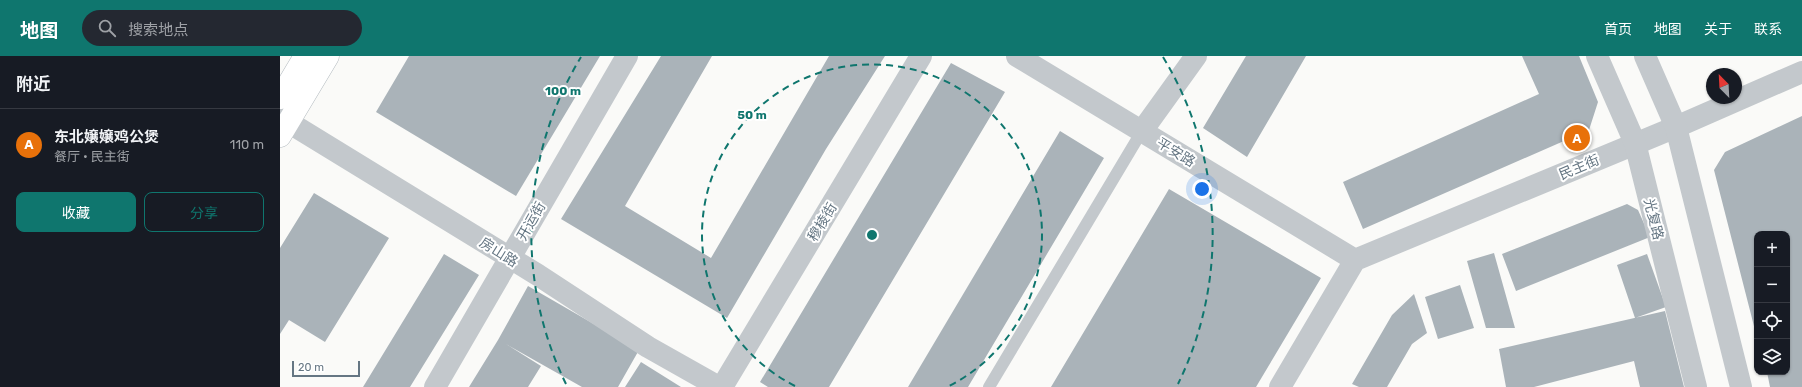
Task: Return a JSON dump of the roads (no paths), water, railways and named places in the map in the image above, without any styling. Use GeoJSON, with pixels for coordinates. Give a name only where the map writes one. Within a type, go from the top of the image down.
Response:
{"type":"FeatureCollection","features":[{"type":"Feature","properties":{"kind":"main road"},"geometry":{"type":"LineString","coordinates":[[280,98],[305,56]]}},
{"type":"Feature","properties":{"kind":"main road"},"geometry":{"type":"LineString","coordinates":[[283,125],[328,56]]}},
{"type":"Feature","properties":{"kind":"street","name":"开运街"},"geometry":{"type":"LineString","coordinates":[[435,387],[627,56]]}},
{"type":"Feature","properties":{"kind":"street","name":"穆棱街"},"geometry":{"type":"LineString","coordinates":[[722,387],[921,56]]}},
{"type":"Feature","properties":{"kind":"street","name":"平安路"},"geometry":{"type":"LineString","coordinates":[[1017,56],[1355,260]]}},
{"type":"Feature","properties":{"kind":"street"},"geometry":{"type":"LineString","coordinates":[[1142,131],[1196,56]]}},
{"type":"Feature","properties":{"kind":"street","name":"光复路"},"geometry":{"type":"LineString","coordinates":[[1597,56],[1635,143],[1696,387]]}},
{"type":"Feature","properties":{"kind":"street"},"geometry":{"type":"LineString","coordinates":[[1645,56],[1676,127],[1741,387]]}},
{"type":"Feature","properties":{"kind":"street","name":"民主街"},"geometry":{"type":"LineString","coordinates":[[1355,260],[1676,127],[1802,72]]}},
{"type":"Feature","properties":{"kind":"street","name":"房山路"},"geometry":{"type":"LineString","coordinates":[[283,125],[510,258],[648,347],[718,387]]}},
{"type":"Feature","properties":{"kind":"street"},"geometry":{"type":"LineString","coordinates":[[1280,387],[1355,260]]}},
{"type":"Feature","properties":{"kind":"lane"},"geometry":{"type":"LineString","coordinates":[[989,387],[1142,131]]}},
{"type":"Feature","properties":{"kind":"place","name":"东北嬢嬢鸡公煲"},"geometry":{"type":"Point","coordinates":[1577,138]}}]}
